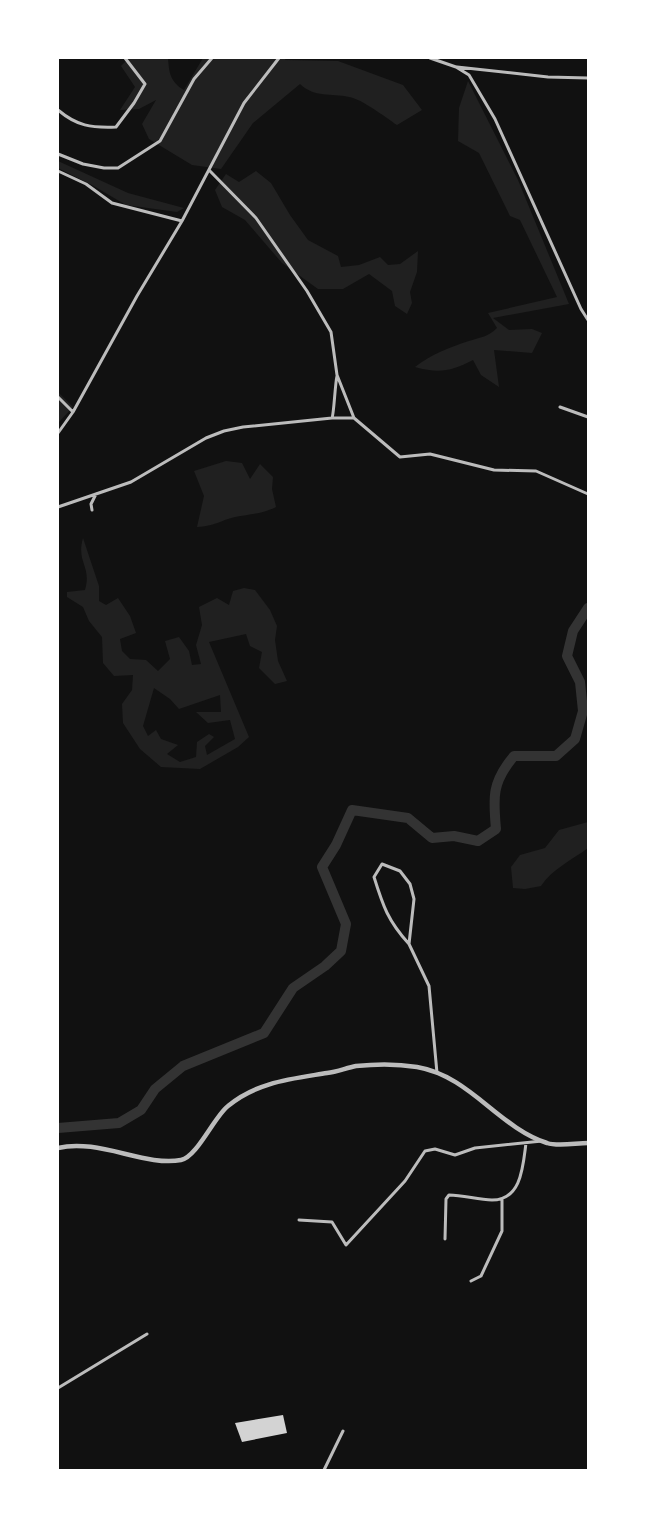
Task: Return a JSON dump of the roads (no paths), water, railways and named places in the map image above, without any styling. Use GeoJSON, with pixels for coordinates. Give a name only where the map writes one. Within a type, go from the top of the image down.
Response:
{"type":"FeatureCollection","features":[{"type":"Feature","properties":{"kind":"street"},"geometry":{"type":"LineString","coordinates":[[58,110],[67,118],[90,128],[116,127],[134,103],[145,84],[126,58]]}},
{"type":"Feature","properties":{"kind":"street"},"geometry":{"type":"LineString","coordinates":[[58,154],[83,164],[104,168],[118,168],[160,141],[194,79],[212,58]]}},
{"type":"Feature","properties":{"kind":"street"},"geometry":{"type":"LineString","coordinates":[[58,433],[73,412],[136,296],[182,221],[244,103],[279,58]]}},
{"type":"Feature","properties":{"kind":"street"},"geometry":{"type":"LineString","coordinates":[[430,58],[456,67],[469,75],[495,119],[580,309],[588,320]]}},
{"type":"Feature","properties":{"kind":"street"},"geometry":{"type":"LineString","coordinates":[[456,67],[548,77],[588,78]]}},
{"type":"Feature","properties":{"kind":"street"},"geometry":{"type":"LineString","coordinates":[[209,170],[256,218],[307,291],[331,332],[337,375],[354,418],[400,457],[430,454],[494,470],[536,471],[588,494]]}},
{"type":"Feature","properties":{"kind":"street"},"geometry":{"type":"LineString","coordinates":[[58,172],[86,184],[112,202],[182,221]]}},
{"type":"Feature","properties":{"kind":"street"},"geometry":{"type":"LineString","coordinates":[[332,418],[334,415],[333,394],[337,375]]}},
{"type":"Feature","properties":{"kind":"street"},"geometry":{"type":"LineString","coordinates":[[58,397],[73,412]]}},
{"type":"Feature","properties":{"kind":"street"},"geometry":{"type":"LineString","coordinates":[[560,407],[588,417]]}},
{"type":"Feature","properties":{"kind":"street"},"geometry":{"type":"LineString","coordinates":[[58,507],[131,482],[206,438],[224,431],[243,427],[332,418],[354,418]]}},
{"type":"Feature","properties":{"kind":"street"},"geometry":{"type":"LineString","coordinates":[[92,510],[91,504],[97,494]]}},
{"type":"Feature","properties":{"kind":"street"},"geometry":{"type":"LineString","coordinates":[[409,944],[414,899],[410,884],[400,871],[382,864],[374,878],[382,902],[391,924],[409,944],[428,986],[437,1073]]}},
{"type":"Feature","properties":{"kind":"street"},"geometry":{"type":"LineString","coordinates":[[58,1148],[80,1146],[149,1158],[183,1160],[191,1154],[226,1107],[256,1088],[280,1080],[356,1066],[417,1067],[437,1073],[456,1081],[518,1128],[548,1144],[588,1143]]}},
{"type":"Feature","properties":{"kind":"street"},"geometry":{"type":"LineString","coordinates":[[299,1220],[332,1222],[346,1245],[405,1181],[425,1151],[435,1149],[455,1155],[475,1148],[543,1141]]}},
{"type":"Feature","properties":{"kind":"street"},"geometry":{"type":"LineString","coordinates":[[445,1239],[446,1199],[449,1195],[491,1200],[502,1199],[510,1194],[522,1175],[526,1143]]}},
{"type":"Feature","properties":{"kind":"street"},"geometry":{"type":"LineString","coordinates":[[471,1281],[481,1276],[502,1231],[502,1199]]}},
{"type":"Feature","properties":{"kind":"street"},"geometry":{"type":"LineString","coordinates":[[58,1388],[147,1334]]}},
{"type":"Feature","properties":{"kind":"street"},"geometry":{"type":"LineString","coordinates":[[324,1470],[342,1430]]}},
{"type":"Feature","properties":{"kind":"waterway"},"geometry":{"type":"LineString","coordinates":[[58,1128],[119,1123],[141,1110],[155,1089],[183,1066],[264,1033],[293,988],[325,966],[341,951],[346,924],[322,867],[336,845],[352,810],[408,818],[432,838],[454,836],[478,841],[496,829],[494,808],[496,790],[501,774],[514,756],[556,756],[575,739],[583,711],[580,682],[567,656],[573,631],[588,608]]}}]}
